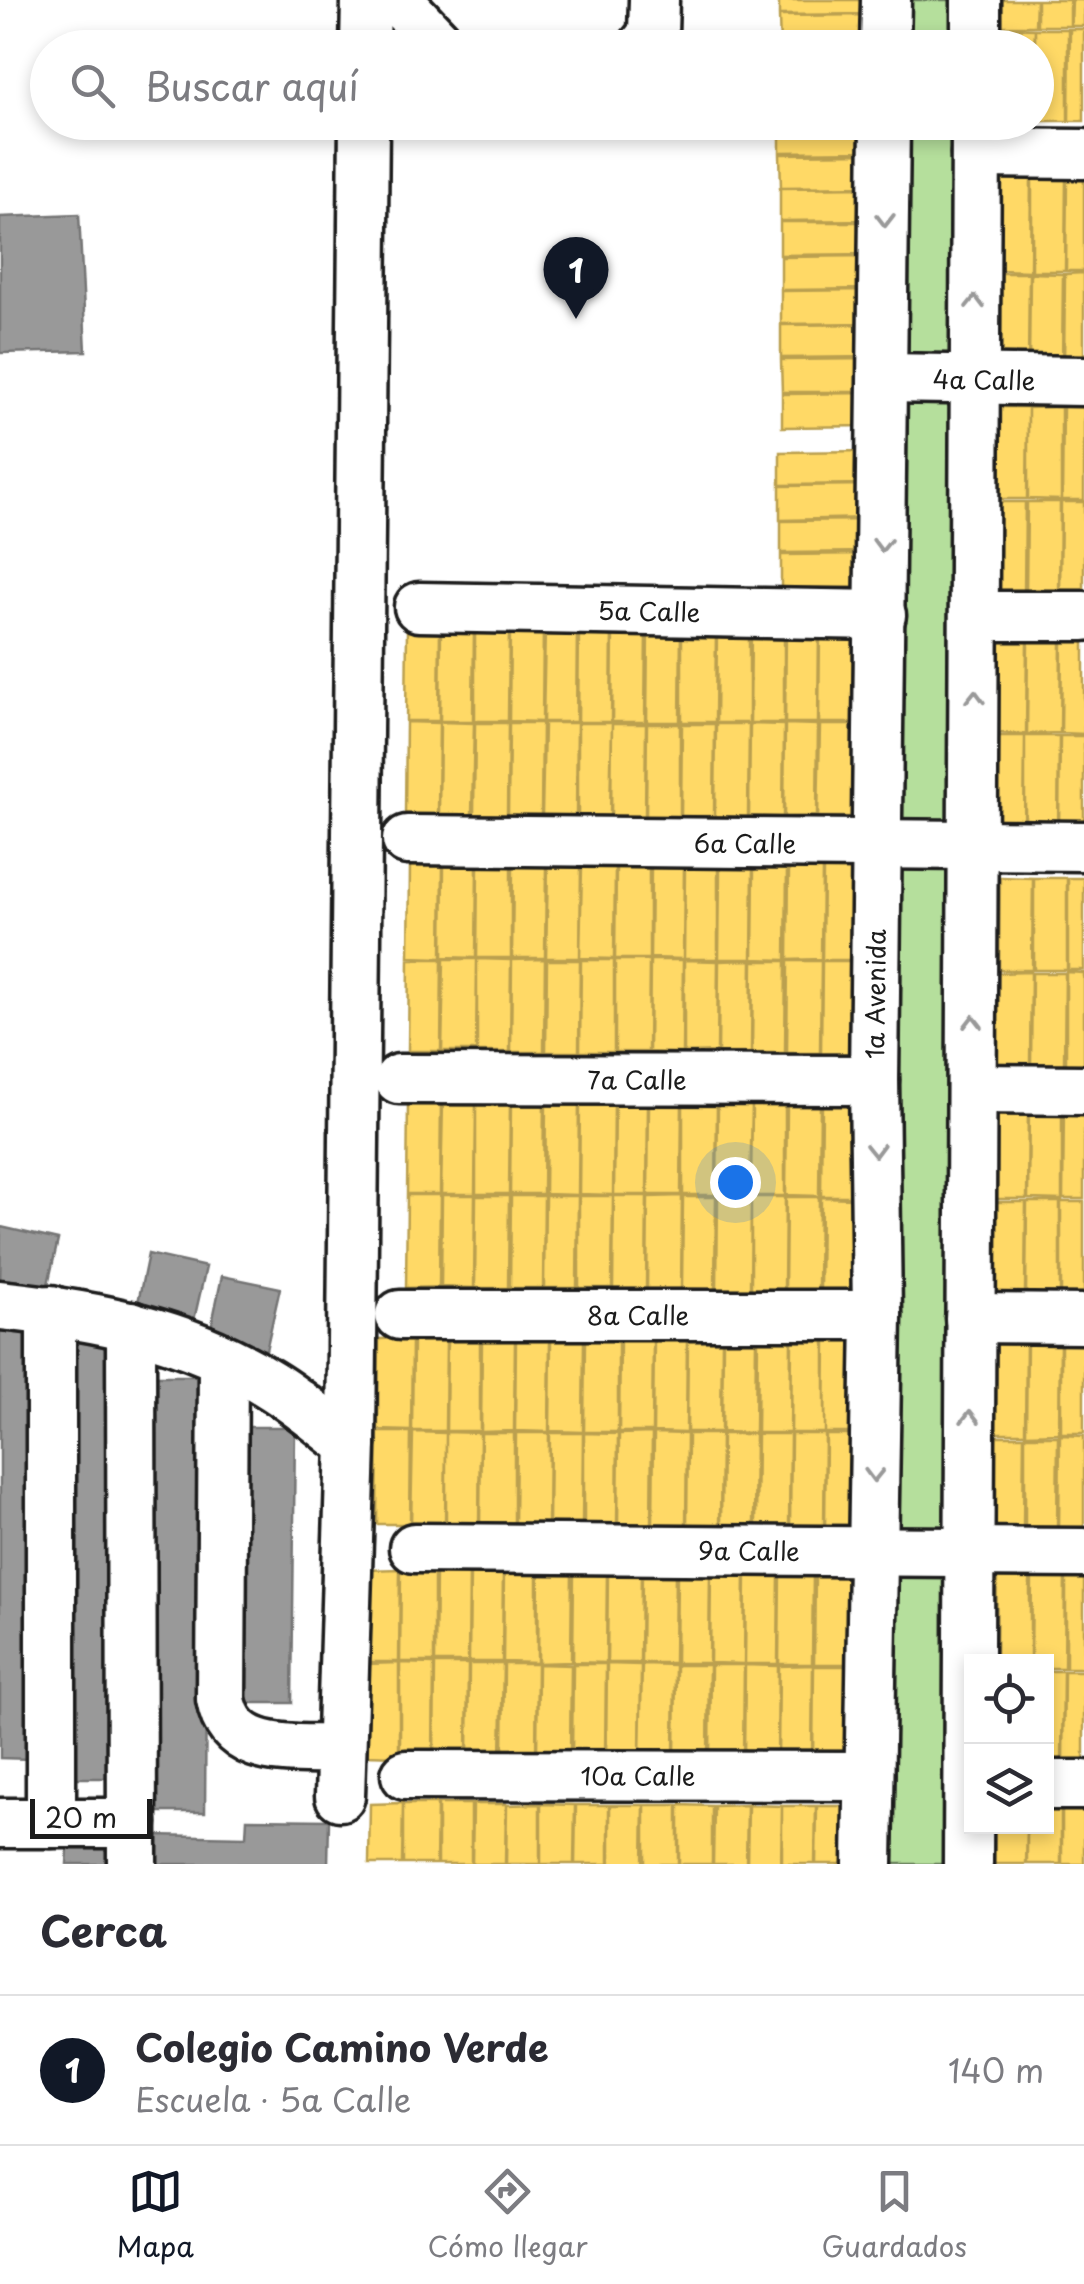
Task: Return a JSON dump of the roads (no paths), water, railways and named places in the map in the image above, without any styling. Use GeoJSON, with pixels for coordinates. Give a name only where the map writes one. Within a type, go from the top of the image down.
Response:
{"type":"FeatureCollection","features":[{"type":"Feature","properties":{"kind":"street"},"geometry":{"type":"LineString","coordinates":[[365,30],[366,0]]}},
{"type":"Feature","properties":{"kind":"street"},"geometry":{"type":"LineString","coordinates":[[402,0],[406,10],[425,30]]}},
{"type":"Feature","properties":{"kind":"street"},"geometry":{"type":"LineString","coordinates":[[653,30],[654,0]]}},
{"type":"Feature","properties":{"kind":"street"},"geometry":{"type":"LineString","coordinates":[[886,0],[886,30]]}},
{"type":"Feature","properties":{"kind":"street"},"geometry":{"type":"LineString","coordinates":[[976,0],[976,30]]}},
{"type":"Feature","properties":{"kind":"street"},"geometry":{"type":"LineString","coordinates":[[224,1361],[224,1718],[239,1735],[340,1773],[351,1444],[364,140]]}},
{"type":"Feature","properties":{"kind":"street","name":"1a Avenida"},"geometry":{"type":"LineString","coordinates":[[868,1864],[877,1315],[874,1080],[885,140]]}},
{"type":"Feature","properties":{"kind":"street"},"geometry":{"type":"LineString","coordinates":[[970,1744],[976,140]]}},
{"type":"Feature","properties":{"kind":"street"},"geometry":{"type":"LineString","coordinates":[[990,140],[1084,154]]}},
{"type":"Feature","properties":{"kind":"street","name":"4a Calle"},"geometry":{"type":"LineString","coordinates":[[884,378],[1084,380]]}},
{"type":"Feature","properties":{"kind":"street","name":"5a Calle"},"geometry":{"type":"LineString","coordinates":[[419,607],[881,615]]}},
{"type":"Feature","properties":{"kind":"street"},"geometry":{"type":"LineString","coordinates":[[976,616],[1084,616]]}},
{"type":"Feature","properties":{"kind":"street","name":"6a Calle"},"geometry":{"type":"LineString","coordinates":[[407,840],[1084,846]]}},
{"type":"Feature","properties":{"kind":"street","name":"7a Calle"},"geometry":{"type":"LineString","coordinates":[[399,1079],[874,1080]]}},
{"type":"Feature","properties":{"kind":"street"},"geometry":{"type":"LineString","coordinates":[[974,1089],[1084,1090]]}},
{"type":"Feature","properties":{"kind":"street"},"geometry":{"type":"LineString","coordinates":[[0,1305],[79,1313],[165,1336],[270,1384],[351,1444]]}},
{"type":"Feature","properties":{"kind":"street"},"geometry":{"type":"LineString","coordinates":[[50,1310],[51,1823]]}},
{"type":"Feature","properties":{"kind":"street","name":"8a Calle"},"geometry":{"type":"LineString","coordinates":[[400,1315],[877,1315]]}},
{"type":"Feature","properties":{"kind":"street"},"geometry":{"type":"LineString","coordinates":[[970,1318],[1084,1319]]}},
{"type":"Feature","properties":{"kind":"street"},"geometry":{"type":"LineString","coordinates":[[0,1823],[51,1823],[132,1843],[131,1326]]}},
{"type":"Feature","properties":{"kind":"street","name":"9a Calle"},"geometry":{"type":"LineString","coordinates":[[414,1548],[1084,1553]]}},
{"type":"Feature","properties":{"kind":"street","name":"10a Calle"},"geometry":{"type":"LineString","coordinates":[[406,1775],[869,1776]]}},
{"type":"Feature","properties":{"kind":"street"},"geometry":{"type":"LineString","coordinates":[[1054,1785],[1084,1785]]}},
{"type":"Feature","properties":{"kind":"street"},"geometry":{"type":"LineString","coordinates":[[968,1864],[969,1834]]}},
{"type":"Feature","properties":{"kind":"place","name":"Colegio Camino Verde"},"geometry":{"type":"Point","coordinates":[576,319]}}]}
